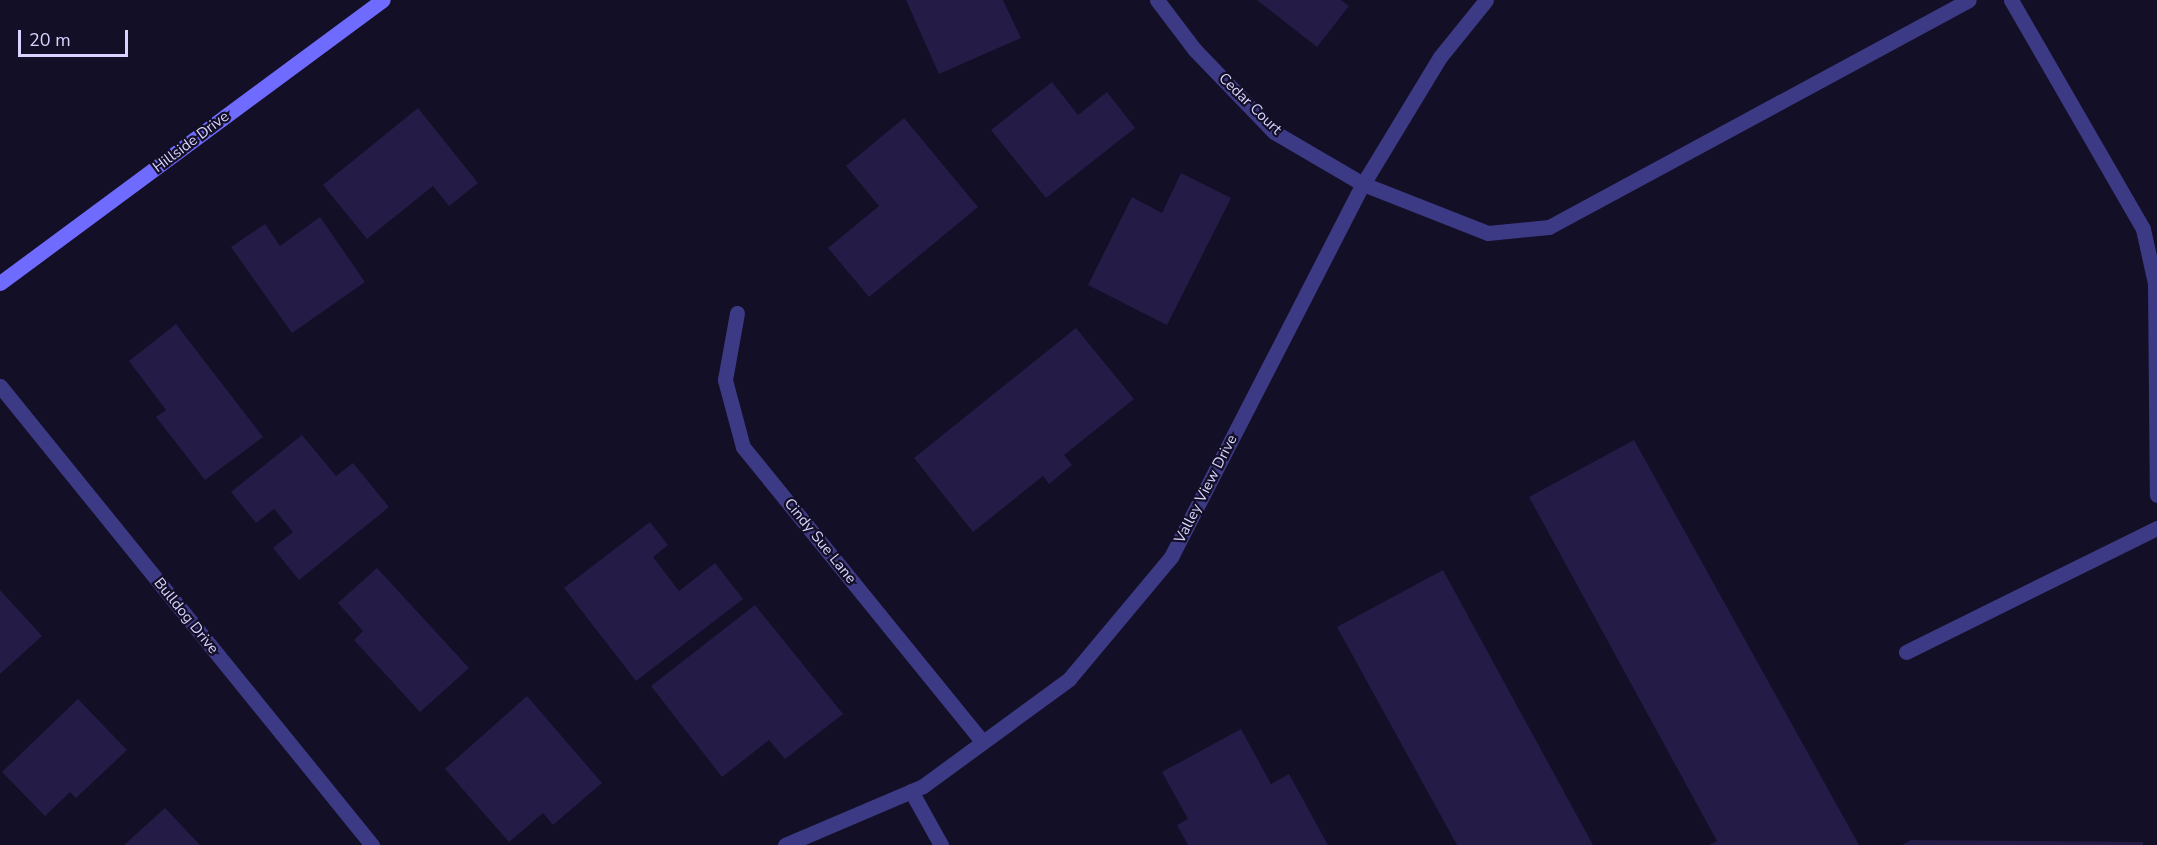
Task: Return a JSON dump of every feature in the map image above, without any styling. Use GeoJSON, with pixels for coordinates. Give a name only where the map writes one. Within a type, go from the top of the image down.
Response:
{"type":"FeatureCollection","features":[{"type":"Feature","properties":{"kind":"main road","name":"Hillside Drive"},"geometry":{"type":"LineString","coordinates":[[0,284],[383,0]]}},
{"type":"Feature","properties":{"kind":"street","name":"Cedar Court"},"geometry":{"type":"LineString","coordinates":[[1157,0],[1195,50],[1274,132],[1363,184],[1488,233],[1549,227],[1968,0]]}},
{"type":"Feature","properties":{"kind":"street","name":"Valley View Drive"},"geometry":{"type":"LineString","coordinates":[[785,845],[923,786],[1069,679],[1171,557],[1363,184],[1440,57],[1486,0]]}},
{"type":"Feature","properties":{"kind":"street"},"geometry":{"type":"LineString","coordinates":[[2011,0],[2143,229],[2155,284],[2157,495]]}},
{"type":"Feature","properties":{"kind":"street","name":"Cindy Sue Lane"},"geometry":{"type":"LineString","coordinates":[[737,314],[724,380],[743,447],[983,742]]}},
{"type":"Feature","properties":{"kind":"street","name":"Bulldog Drive"},"geometry":{"type":"LineString","coordinates":[[0,386],[372,845]]}},
{"type":"Feature","properties":{"kind":"street"},"geometry":{"type":"LineString","coordinates":[[1906,652],[2157,528]]}},
{"type":"Feature","properties":{"kind":"street"},"geometry":{"type":"LineString","coordinates":[[911,791],[941,845]]}},
{"type":"Feature","properties":{"kind":"building"},"geometry":{"type":"Polygon","coordinates":[[[906,0],[1003,0],[1021,38],[939,74],[906,0]]]}},
{"type":"Feature","properties":{"kind":"building"},"geometry":{"type":"Polygon","coordinates":[[[1257,0],[1341,0],[1349,6],[1317,47],[1257,0]]]}},
{"type":"Feature","properties":{"kind":"building"},"geometry":{"type":"Polygon","coordinates":[[[1052,82],[1078,115],[1107,92],[1135,128],[1046,198],[991,130],[1052,82]]]}},
{"type":"Feature","properties":{"kind":"building"},"geometry":{"type":"Polygon","coordinates":[[[418,108],[478,183],[449,206],[433,186],[367,239],[323,185],[418,108]]]}},
{"type":"Feature","properties":{"kind":"building"},"geometry":{"type":"Polygon","coordinates":[[[904,118],[978,207],[869,297],[828,248],[879,206],[846,166],[904,118]]]}},
{"type":"Feature","properties":{"kind":"building"},"geometry":{"type":"Polygon","coordinates":[[[1181,173],[1231,198],[1167,325],[1088,285],[1132,197],[1162,213],[1181,173]]]}},
{"type":"Feature","properties":{"kind":"building"},"geometry":{"type":"Polygon","coordinates":[[[320,217],[365,282],[292,333],[231,247],[265,224],[280,246],[320,217]]]}},
{"type":"Feature","properties":{"kind":"building"},"geometry":{"type":"Polygon","coordinates":[[[176,324],[263,437],[205,480],[156,417],[166,410],[129,361],[176,324]]]}},
{"type":"Feature","properties":{"kind":"building"},"geometry":{"type":"Polygon","coordinates":[[[1076,328],[1134,399],[1064,455],[1072,465],[1049,484],[1043,476],[973,532],[914,458],[1076,328]]]}},
{"type":"Feature","properties":{"kind":"building"},"geometry":{"type":"Polygon","coordinates":[[[302,435],[336,476],[353,463],[389,507],[299,580],[273,548],[293,532],[274,509],[256,523],[231,492],[302,435]]]}},
{"type":"Feature","properties":{"kind":"building"},"geometry":{"type":"Polygon","coordinates":[[[1634,440],[1859,845],[1709,845],[1717,841],[1529,497],[1634,440]]]}},
{"type":"Feature","properties":{"kind":"building"},"geometry":{"type":"Polygon","coordinates":[[[650,522],[668,545],[653,557],[679,591],[715,563],[743,599],[636,681],[564,588],[650,522]]]}},
{"type":"Feature","properties":{"kind":"building"},"geometry":{"type":"Polygon","coordinates":[[[377,568],[469,668],[420,712],[354,640],[363,631],[338,603],[377,568]]]}},
{"type":"Feature","properties":{"kind":"building"},"geometry":{"type":"Polygon","coordinates":[[[1443,570],[1593,845],[1457,845],[1337,627],[1443,570]]]}},
{"type":"Feature","properties":{"kind":"building"},"geometry":{"type":"Polygon","coordinates":[[[0,590],[42,636],[0,674],[0,590]]]}},
{"type":"Feature","properties":{"kind":"building"},"geometry":{"type":"Polygon","coordinates":[[[755,605],[843,714],[785,759],[769,740],[722,777],[651,686],[755,605]]]}},
{"type":"Feature","properties":{"kind":"building"},"geometry":{"type":"Polygon","coordinates":[[[527,696],[602,783],[553,825],[543,813],[509,842],[445,769],[527,696]]]}},
{"type":"Feature","properties":{"kind":"building"},"geometry":{"type":"Polygon","coordinates":[[[78,699],[127,750],[76,798],[70,792],[45,816],[2,772],[78,699]]]}},
{"type":"Feature","properties":{"kind":"building"},"geometry":{"type":"Polygon","coordinates":[[[1241,729],[1271,784],[1289,774],[1328,845],[1188,845],[1177,825],[1188,819],[1162,772],[1241,729]]]}},
{"type":"Feature","properties":{"kind":"building"},"geometry":{"type":"Polygon","coordinates":[[[165,808],[200,845],[124,845],[165,808]]]}},
{"type":"Feature","properties":{"kind":"building"},"geometry":{"type":"Polygon","coordinates":[[[1911,840],[2143,842],[2143,845],[1902,845],[1911,840]]]}}]}
